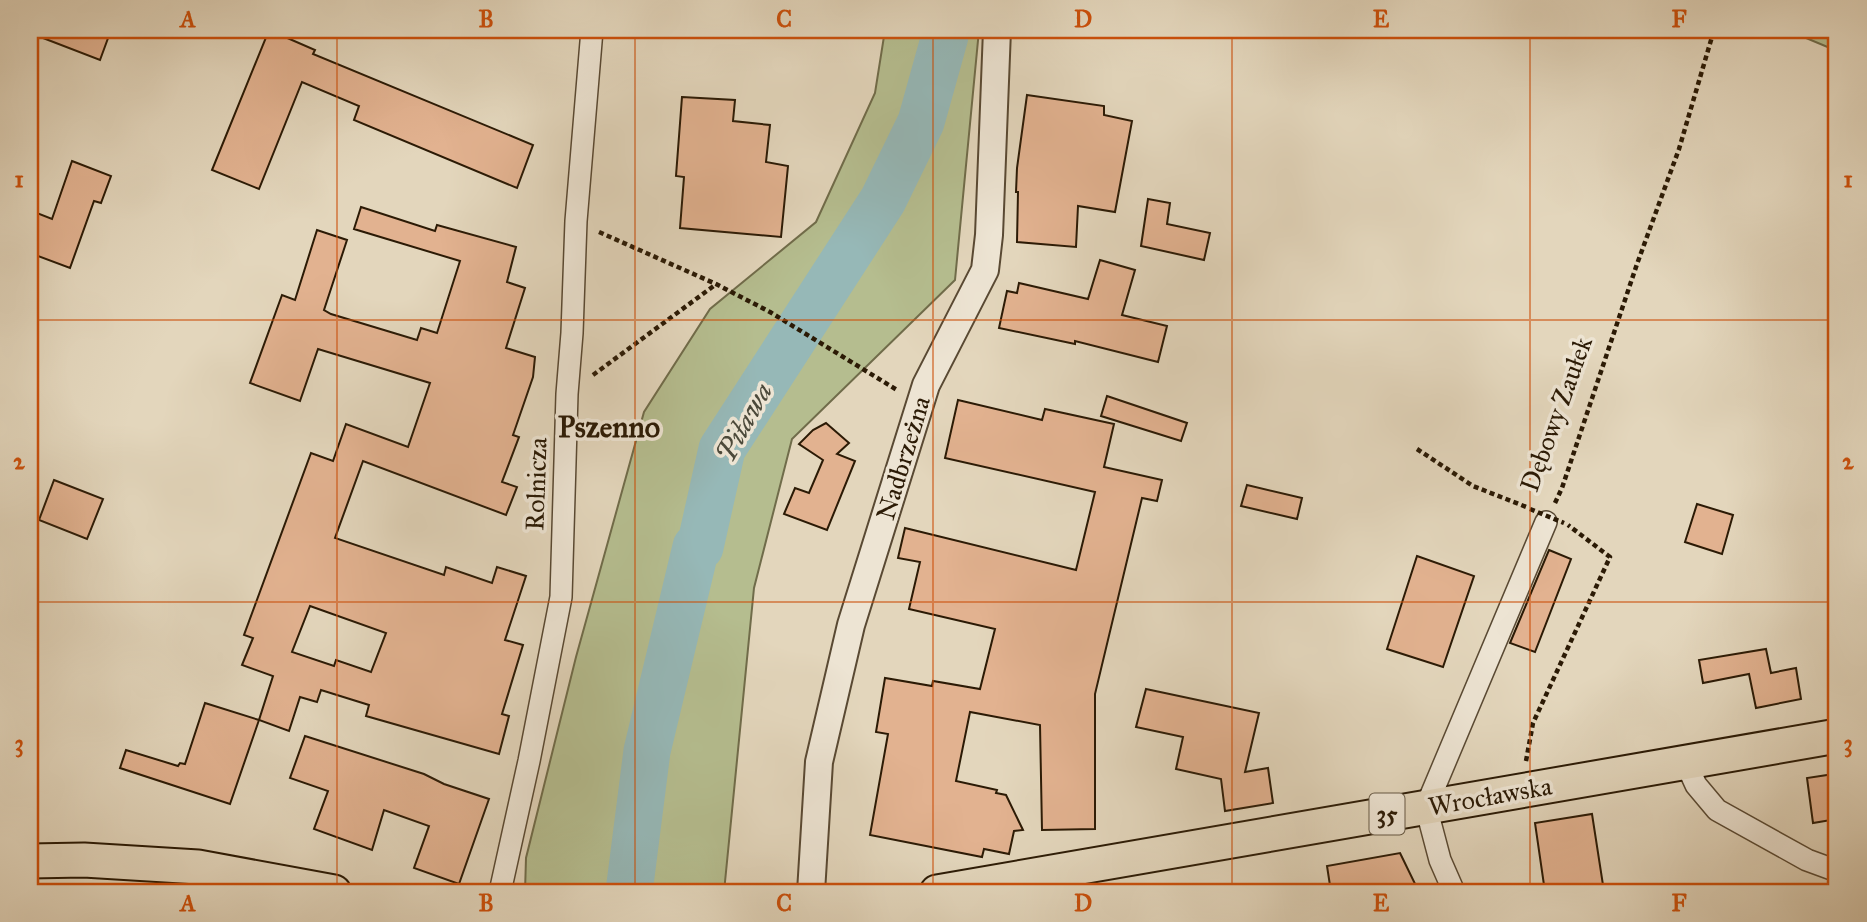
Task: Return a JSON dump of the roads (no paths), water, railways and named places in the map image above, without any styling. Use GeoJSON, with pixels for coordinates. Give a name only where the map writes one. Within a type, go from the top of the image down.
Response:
{"type":"FeatureCollection","features":[{"type":"Feature","properties":{"kind":"main road","name":"Wrocławska"},"geometry":{"type":"LineString","coordinates":[[937,892],[1837,736]]}},
{"type":"Feature","properties":{"kind":"main road"},"geometry":{"type":"LineString","coordinates":[[30,862],[84,860],[198,867],[334,892]]}},
{"type":"Feature","properties":{"kind":"street","name":"Rolnicza"},"geometry":{"type":"LineString","coordinates":[[500,892],[561,597],[576,221],[592,30]]}},
{"type":"Feature","properties":{"kind":"street","name":"Nadbrzeżna"},"geometry":{"type":"LineString","coordinates":[[811,892],[819,762],[851,625],[926,385],[985,270],[989,235],[997,30]]}},
{"type":"Feature","properties":{"kind":"street","name":"Dębowy Zaułek"},"geometry":{"type":"LineString","coordinates":[[1426,807],[1546,518]]}},
{"type":"Feature","properties":{"kind":"street"},"geometry":{"type":"LineString","coordinates":[[1685,761],[1696,785],[1717,810],[1807,860],[1837,871]]}},
{"type":"Feature","properties":{"kind":"street"},"geometry":{"type":"LineString","coordinates":[[1426,807],[1440,860],[1454,892]]}},
{"type":"Feature","properties":{"kind":"waterway","name":"Piława"},"geometry":{"type":"LineString","coordinates":[[629,892],[647,751],[696,547],[700,547],[722,449],[883,200],[921,122],[945,30]]}},
{"type":"Feature","properties":{"kind":"district","name":"Pszenno"},"geometry":{"type":"Point","coordinates":[609,427]}}]}
